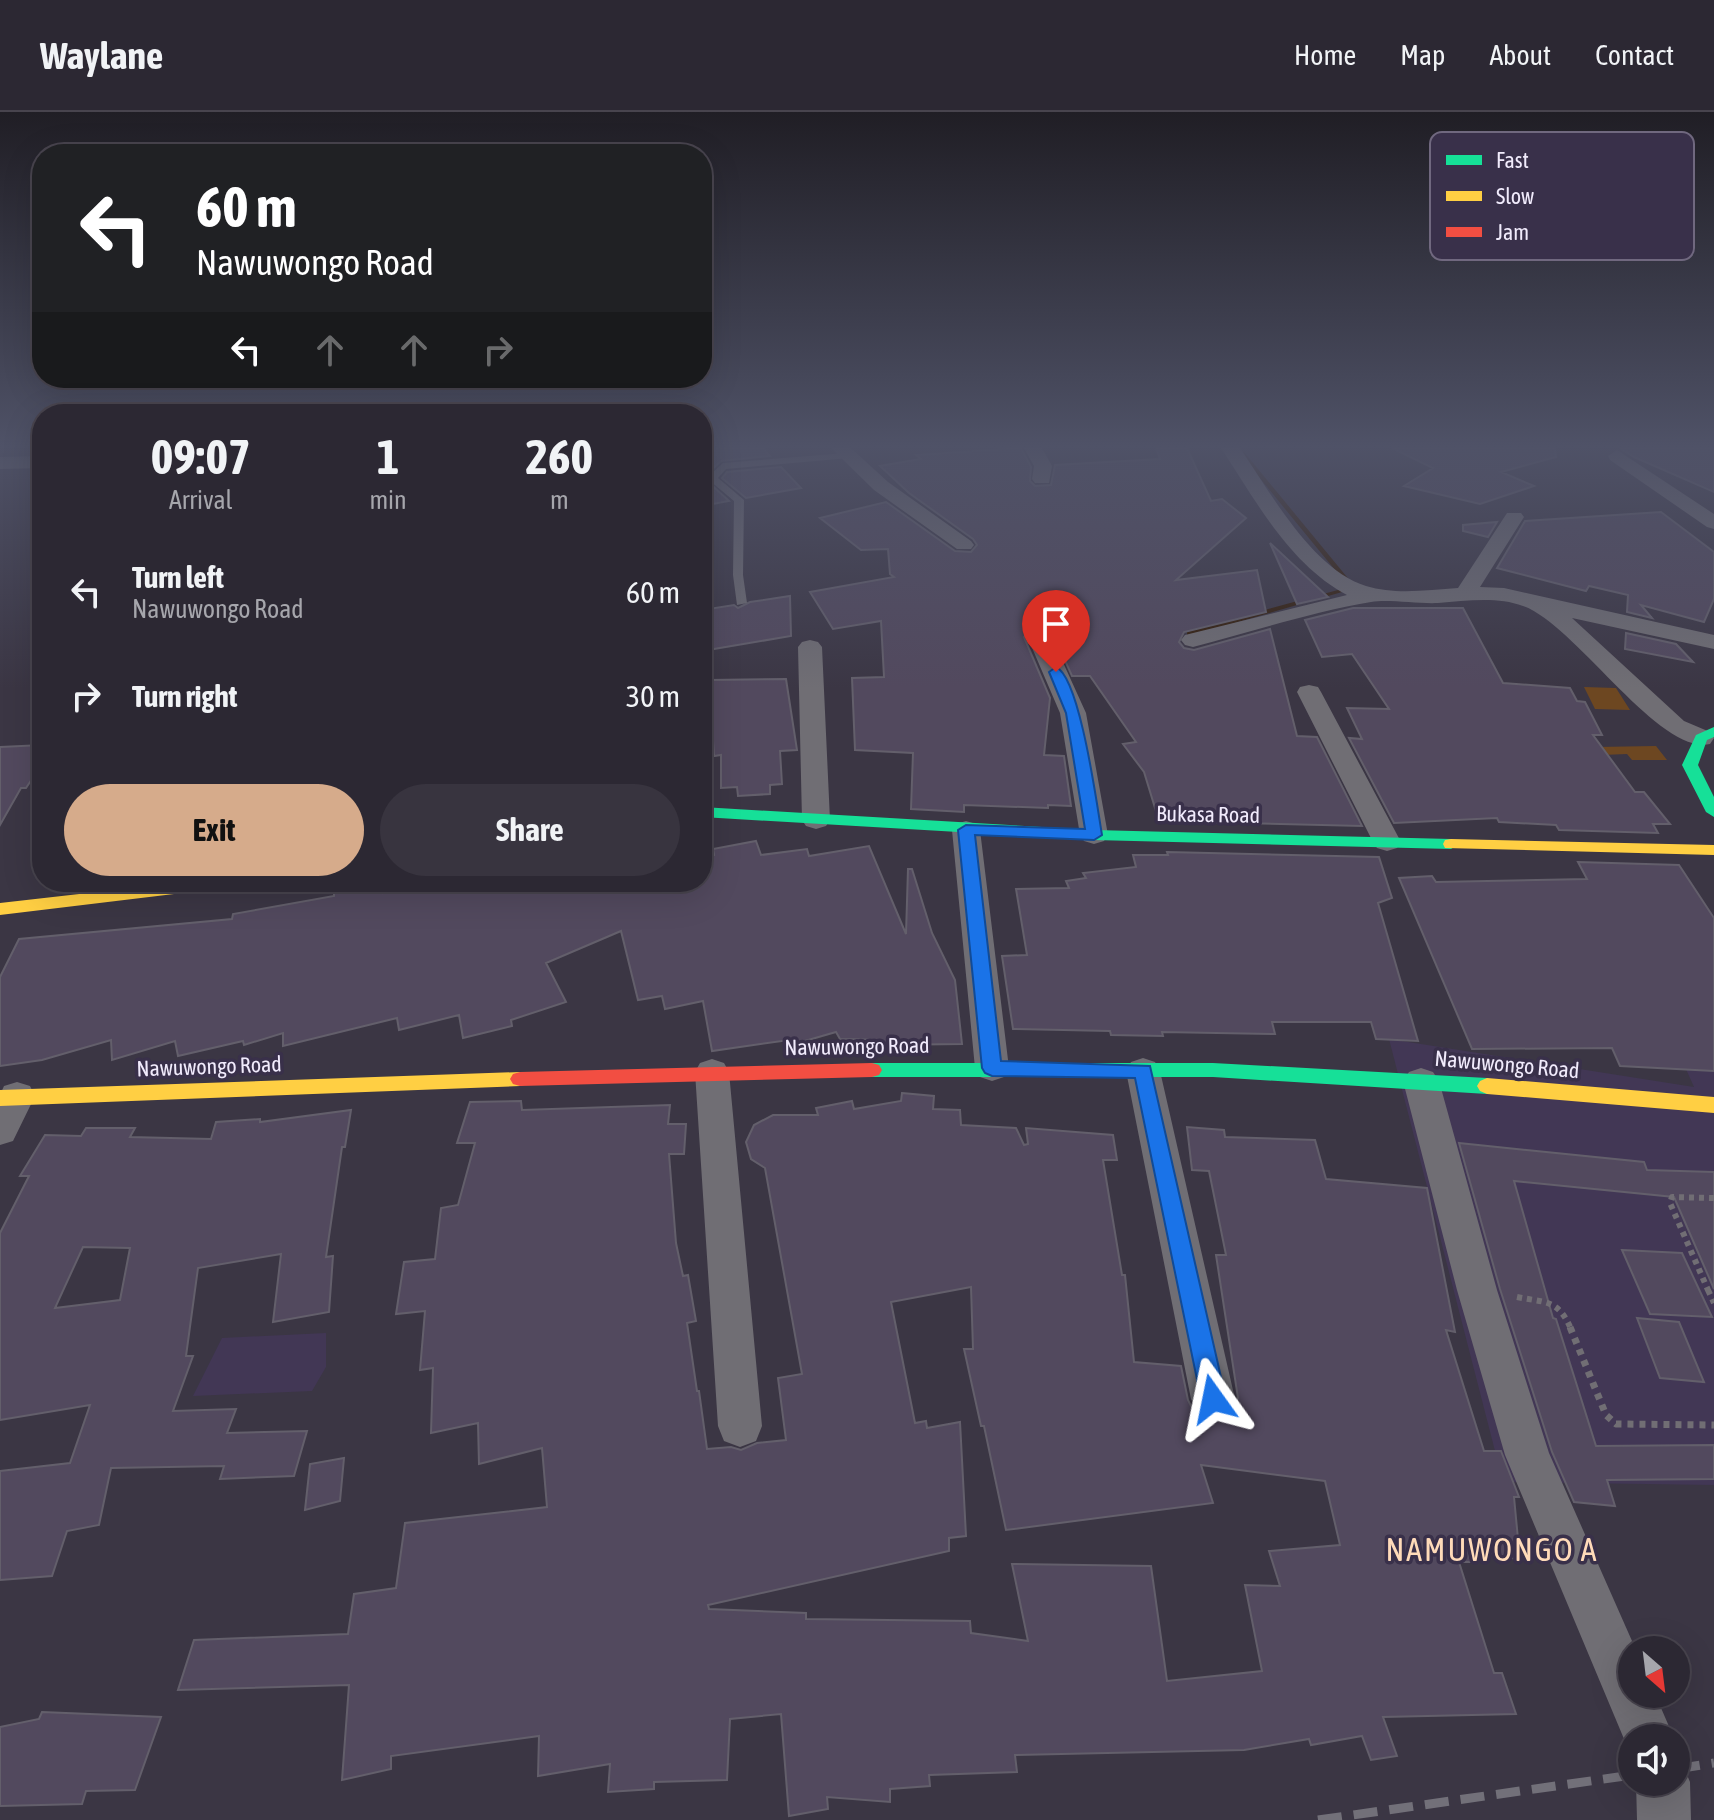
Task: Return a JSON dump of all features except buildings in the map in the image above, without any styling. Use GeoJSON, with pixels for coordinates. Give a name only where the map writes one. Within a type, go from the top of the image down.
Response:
{"type":"FeatureCollection","features":[{"type":"Feature","properties":{"kind":"street"},"geometry":{"type":"LineString","coordinates":[[940,528],[964,545]]}},
{"type":"Feature","properties":{"kind":"street"},"geometry":{"type":"LineString","coordinates":[[1289,528],[1314,562],[1344,586],[1373,595]]}},
{"type":"Feature","properties":{"kind":"street"},"geometry":{"type":"LineString","coordinates":[[1465,594],[1507,528]]}},
{"type":"Feature","properties":{"kind":"street"},"geometry":{"type":"LineString","coordinates":[[1193,640],[1373,595],[1465,594],[1514,598],[1714,642]]}},
{"type":"Feature","properties":{"kind":"street"},"geometry":{"type":"LineString","coordinates":[[1538,603],[1557,616],[1675,726],[1708,735],[1690,765],[1714,812]]}},
{"type":"Feature","properties":{"kind":"street"},"geometry":{"type":"LineString","coordinates":[[1039,636],[1073,713],[1094,835]]}},
{"type":"Feature","properties":{"kind":"street"},"geometry":{"type":"LineString","coordinates":[[810,647],[816,820]]}},
{"type":"Feature","properties":{"kind":"street"},"geometry":{"type":"LineString","coordinates":[[1309,692],[1387,842]]}},
{"type":"Feature","properties":{"kind":"street","name":"Bukasa Road"},"geometry":{"type":"LineString","coordinates":[[712,813],[966,830],[1094,835],[1714,850]]}},
{"type":"Feature","properties":{"kind":"street"},"geometry":{"type":"LineString","coordinates":[[966,830],[992,1068]]}},
{"type":"Feature","properties":{"kind":"street"},"geometry":{"type":"LineString","coordinates":[[0,909],[146,892]]}},
{"type":"Feature","properties":{"kind":"street","name":"Nawuwongo Road"},"geometry":{"type":"LineString","coordinates":[[9,1097],[712,1072],[992,1068],[1213,1070],[1421,1081],[1714,1105]]}},
{"type":"Feature","properties":{"kind":"street"},"geometry":{"type":"LineString","coordinates":[[1143,1071],[1213,1399]]}},
{"type":"Feature","properties":{"kind":"street"},"geometry":{"type":"LineString","coordinates":[[712,1072],[740,1426]]}},
{"type":"Feature","properties":{"kind":"street"},"geometry":{"type":"LineString","coordinates":[[1421,1081],[1477,1290],[1527,1455],[1642,1724]]}},
{"type":"Feature","properties":{"kind":"street"},"geometry":{"type":"LineString","coordinates":[[0,1131],[9,1097]]}},
{"type":"Feature","properties":{"kind":"street"},"geometry":{"type":"LineString","coordinates":[[1663,1796],[1664,1820]]}},
{"type":"Feature","properties":{"kind":"lane"},"geometry":{"type":"LineString","coordinates":[[739,528],[741,603]]}},
{"type":"Feature","properties":{"kind":"path"},"geometry":{"type":"LineString","coordinates":[[1714,1198],[1678,1196],[1672,1197],[1670,1203],[1714,1303]]}},
{"type":"Feature","properties":{"kind":"path"},"geometry":{"type":"LineString","coordinates":[[1477,1290],[1546,1302],[1563,1311],[1606,1415],[1616,1424],[1714,1425]]}},
{"type":"Feature","properties":{"kind":"shaded area"},"geometry":{"type":"Polygon","coordinates":[[[1584,687],[1616,688],[1630,710],[1595,709],[1584,687]]]}},
{"type":"Feature","properties":{"kind":"shaded area"},"geometry":{"type":"Polygon","coordinates":[[[1656,746],[1667,760],[1632,760],[1627,754],[1602,755],[1596,747],[1656,746]]]}},
{"type":"Feature","properties":{"kind":"shaded area"},"geometry":{"type":"Polygon","coordinates":[[[1389,1039],[1694,1087],[1681,1058],[1714,1058],[1714,1485],[1503,1482],[1389,1039]]]}},
{"type":"Feature","properties":{"kind":"shaded area"},"geometry":{"type":"Polygon","coordinates":[[[326,1333],[326,1367],[312,1391],[193,1396],[222,1338],[326,1333]]]}},
{"type":"Feature","properties":{"kind":"waterway"},"geometry":{"type":"LineString","coordinates":[[1190,633],[1353,588],[1303,528]]}},
{"type":"Feature","properties":{"kind":"railway"},"geometry":{"type":"LineString","coordinates":[[1690,1767],[1714,1763]]}},
{"type":"Feature","properties":{"kind":"railway"},"geometry":{"type":"LineString","coordinates":[[1318,1820],[1618,1777]]}},
{"type":"Feature","properties":{"kind":"traffic: fast"},"geometry":{"type":"LineString","coordinates":[[1714,731],[1701,738],[1690,765],[1714,812]]}},
{"type":"Feature","properties":{"kind":"traffic: fast"},"geometry":{"type":"LineString","coordinates":[[712,813],[1094,835],[1451,844]]}},
{"type":"Feature","properties":{"kind":"traffic: fast"},"geometry":{"type":"LineString","coordinates":[[872,1070],[1213,1070],[1487,1086]]}},
{"type":"Feature","properties":{"kind":"traffic: slow"},"geometry":{"type":"LineString","coordinates":[[1451,844],[1714,850]]}},
{"type":"Feature","properties":{"kind":"traffic: slow"},"geometry":{"type":"LineString","coordinates":[[0,909],[146,892]]}},
{"type":"Feature","properties":{"kind":"traffic: slow"},"geometry":{"type":"LineString","coordinates":[[0,1098],[520,1079]]}},
{"type":"Feature","properties":{"kind":"traffic: slow"},"geometry":{"type":"LineString","coordinates":[[1487,1086],[1714,1105]]}},
{"type":"Feature","properties":{"kind":"traffic: jam"},"geometry":{"type":"LineString","coordinates":[[520,1079],[872,1070]]}},
{"type":"Feature","properties":{"kind":"district","name":"NAMUWONGO A"},"geometry":{"type":"Point","coordinates":[1492,1549]}},
{"type":"Feature","properties":{"kind":"route"},"geometry":{"type":"LineString","coordinates":[[1056,672],[1073,713],[1094,835],[966,830],[992,1068],[1143,1071],[1213,1399]]}}]}
